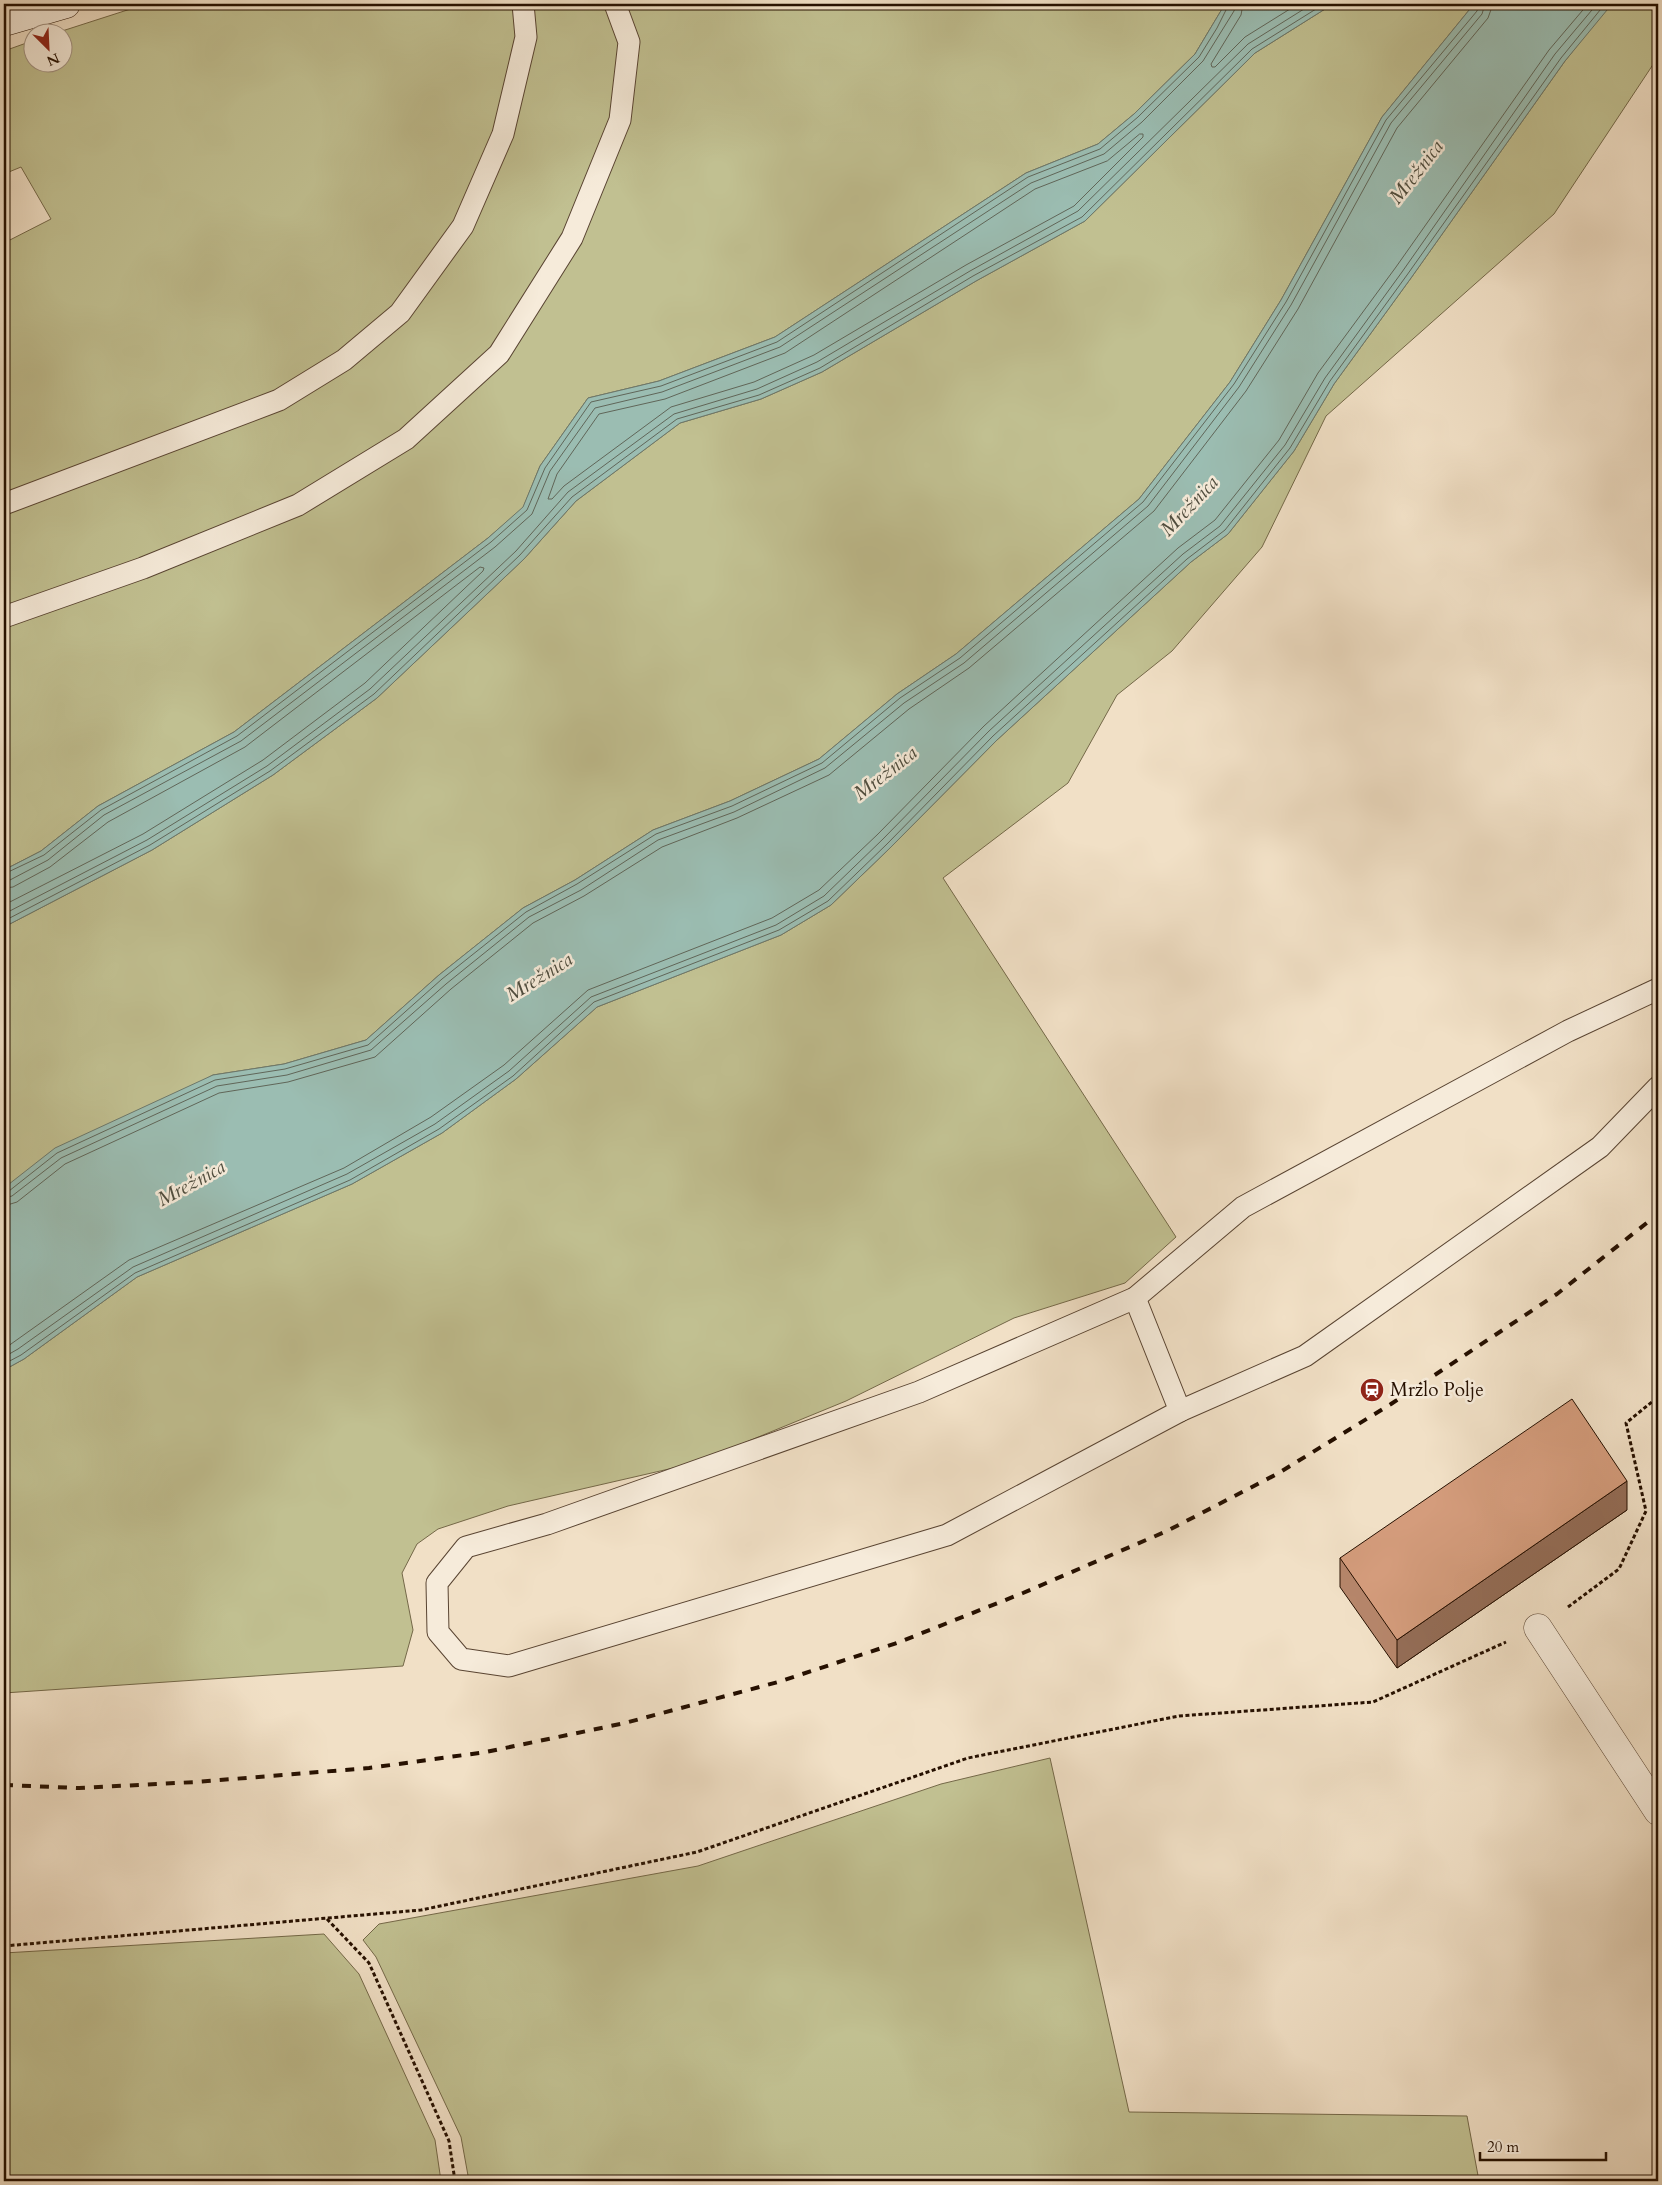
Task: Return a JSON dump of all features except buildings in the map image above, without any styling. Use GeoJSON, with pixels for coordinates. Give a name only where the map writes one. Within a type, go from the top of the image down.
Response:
{"type":"FeatureCollection","features":[{"type":"Feature","properties":{"kind":"street"},"geometry":{"type":"LineString","coordinates":[[4,22],[66,4]]}},
{"type":"Feature","properties":{"kind":"street"},"geometry":{"type":"LineString","coordinates":[[1538,1628],[1658,1811]]}},
{"type":"Feature","properties":{"kind":"lane"},"geometry":{"type":"LineString","coordinates":[[4,504],[278,400],[344,360],[400,313],[463,226],[503,134],[526,37],[522,4]]}},
{"type":"Feature","properties":{"kind":"lane"},"geometry":{"type":"LineString","coordinates":[[4,617],[143,568],[298,505],[406,439],[499,354],[572,238],[620,120],[629,42],[615,4]]}},
{"type":"Feature","properties":{"kind":"lane"},"geometry":{"type":"LineString","coordinates":[[1658,989],[1568,1031],[1243,1207],[1135,1298],[919,1392],[548,1524],[466,1547],[437,1584],[438,1632],[461,1659],[509,1666],[947,1535],[1180,1411],[1305,1356],[1600,1147],[1658,1087]]}},
{"type":"Feature","properties":{"kind":"lane"},"geometry":{"type":"LineString","coordinates":[[1135,1298],[1180,1411]]}},
{"type":"Feature","properties":{"kind":"path"},"geometry":{"type":"LineString","coordinates":[[4,1946],[422,1910],[696,1852],[977,1756],[1180,1716],[1373,1702],[1538,1628],[1619,1569],[1646,1511],[1626,1423],[1658,1397]]}},
{"type":"Feature","properties":{"kind":"path"},"geometry":{"type":"LineString","coordinates":[[327,1919],[369,1963],[450,2141],[455,2181]]}},
{"type":"Feature","properties":{"kind":"shaded area"},"geometry":{"type":"Polygon","coordinates":[[[146,4],[1225,4],[1195,54],[1134,114],[1098,144],[1026,173],[775,337],[659,381],[588,398],[540,466],[523,508],[488,538],[234,732],[98,806],[41,851],[4,870],[4,243],[51,219],[21,167],[4,174],[4,51],[22,45],[22,72],[72,72],[72,28],[146,4]]]}},
{"type":"Feature","properties":{"kind":"shaded area"},"geometry":{"type":"Polygon","coordinates":[[[1333,4],[1474,4],[1382,117],[1281,300],[1230,382],[1139,499],[956,654],[897,694],[819,759],[730,801],[653,830],[575,880],[523,908],[439,975],[366,1040],[284,1064],[213,1075],[4,1188],[4,927],[152,850],[273,775],[377,698],[524,559],[576,501],[680,423],[761,399],[822,372],[976,281],[1085,221],[1255,53],[1333,4]]]}},
{"type":"Feature","properties":{"kind":"shaded area"},"geometry":{"type":"Polygon","coordinates":[[[1610,4],[1658,4],[1658,57],[1554,214],[1326,416],[1262,547],[1172,651],[1117,695],[1068,783],[943,878],[1176,1237],[1125,1283],[1014,1318],[846,1401],[695,1463],[508,1506],[438,1529],[417,1544],[402,1573],[413,1630],[403,1666],[4,1693],[4,1370],[24,1359],[137,1277],[352,1184],[442,1133],[516,1079],[597,1007],[781,935],[831,905],[997,740],[1191,562],[1228,534],[1294,451],[1334,384],[1565,61],[1610,4]]]}},
{"type":"Feature","properties":{"kind":"shaded area"},"geometry":{"type":"Polygon","coordinates":[[[1050,1758],[1129,2112],[1467,2116],[1479,2181],[469,2181],[461,2137],[376,1957],[363,1940],[379,1924],[698,1866],[941,1784],[1050,1758]]]}},
{"type":"Feature","properties":{"kind":"shaded area"},"geometry":{"type":"Polygon","coordinates":[[[324,1934],[359,1974],[435,2140],[441,2181],[4,2181],[4,1953],[324,1934]]]}},
{"type":"Feature","properties":{"kind":"water"},"geometry":{"type":"Polygon","coordinates":[[[1225,4],[1333,4],[1255,53],[1085,221],[976,281],[822,372],[761,399],[680,423],[576,501],[524,559],[377,698],[273,775],[152,850],[4,927],[4,870],[41,851],[98,806],[234,732],[488,538],[523,507],[540,466],[588,398],[659,381],[775,337],[1026,173],[1098,144],[1134,114],[1195,54],[1225,4]]]}},
{"type":"Feature","properties":{"kind":"water","name":"Mrežnica"},"geometry":{"type":"Polygon","coordinates":[[[1474,4],[1612,4],[1565,61],[1334,384],[1294,451],[1228,534],[1191,562],[997,740],[831,905],[781,935],[597,1007],[516,1079],[442,1133],[352,1184],[137,1277],[24,1359],[4,1370],[4,1188],[55,1148],[213,1075],[284,1064],[366,1040],[439,975],[523,908],[575,880],[653,830],[730,801],[819,759],[897,694],[956,654],[1139,499],[1230,382],[1281,300],[1382,117],[1474,4]]]}},
{"type":"Feature","properties":{"kind":"railway"},"geometry":{"type":"LineString","coordinates":[[4,1785],[79,1788],[196,1782],[369,1768],[486,1752],[625,1723],[778,1682],[897,1643],[1023,1593],[1167,1531],[1277,1474],[1391,1404],[1557,1294],[1658,1214]]}},
{"type":"Feature","properties":{"kind":"place","name":"Mrzlo Polje"},"geometry":{"type":"Point","coordinates":[1372,1390]}}]}
